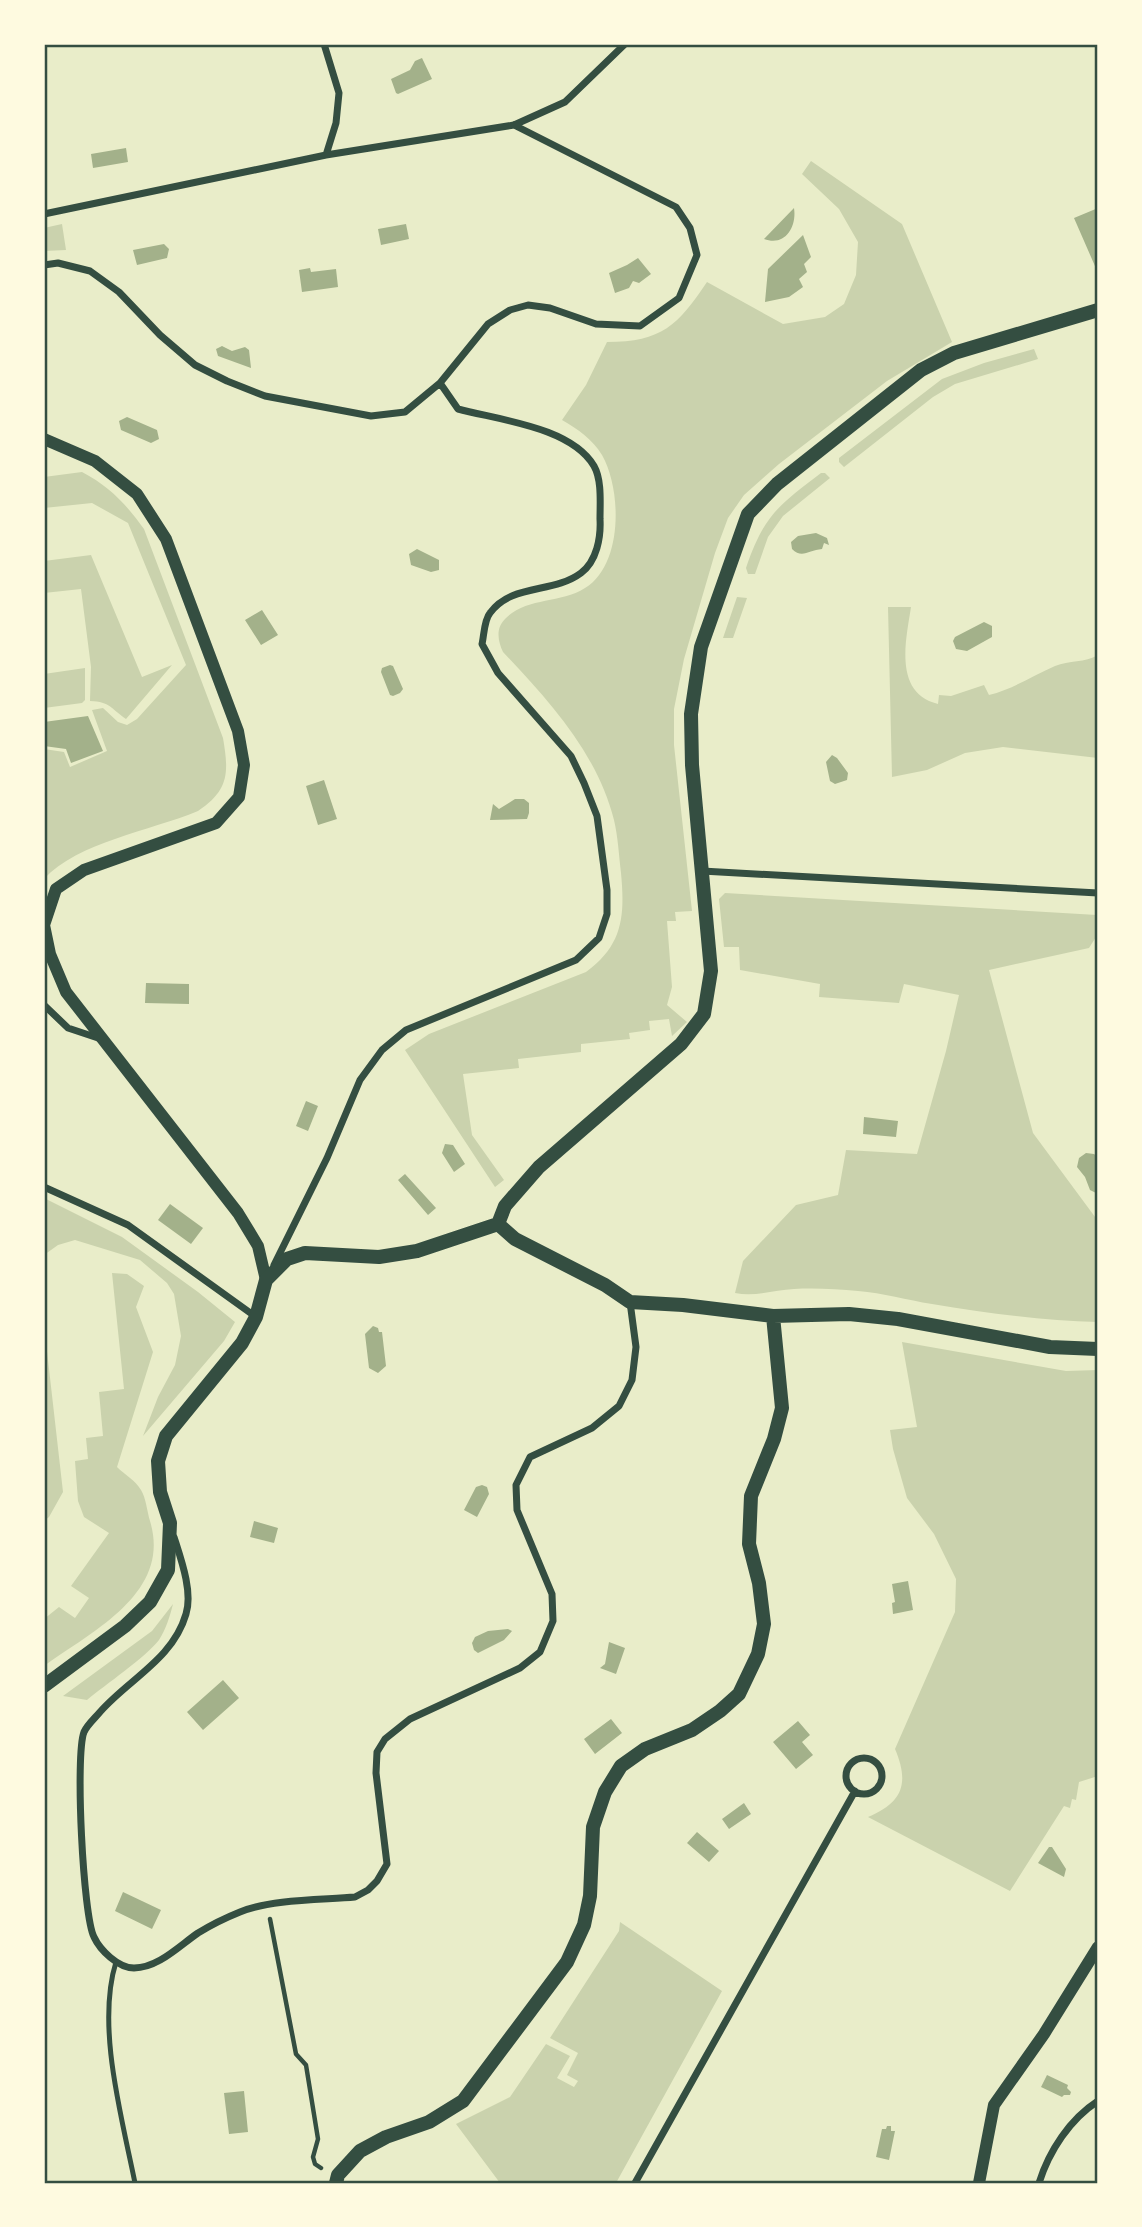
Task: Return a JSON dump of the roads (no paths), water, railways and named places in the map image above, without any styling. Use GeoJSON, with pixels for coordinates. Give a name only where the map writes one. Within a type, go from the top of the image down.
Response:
{"type":"FeatureCollection","features":[{"type":"Feature","properties":{"kind":"main road"},"geometry":{"type":"LineString","coordinates":[[498,1224],[505,1206],[539,1167],[681,1044],[704,1014],[711,971],[692,765],[691,714],[701,647],[748,513],[777,484],[921,370],[954,353],[1098,310]]}},
{"type":"Feature","properties":{"kind":"main road"},"geometry":{"type":"LineString","coordinates":[[44,1686],[125,1626],[150,1602],[168,1570],[170,1523],[160,1492],[158,1461],[166,1436],[242,1343],[256,1317],[266,1280],[287,1259],[306,1253],[379,1257],[417,1251],[498,1224]]}},
{"type":"Feature","properties":{"kind":"main road"},"geometry":{"type":"LineString","coordinates":[[498,1224],[515,1239],[606,1285],[630,1302],[683,1305],[773,1316],[849,1314],[898,1318],[1050,1346],[1098,1349]]}},
{"type":"Feature","properties":{"kind":"main road"},"geometry":{"type":"LineString","coordinates":[[336,2183],[338,2175],[360,2151],[386,2137],[429,2122],[463,2101],[567,1962],[584,1925],[590,1896],[593,1827],[606,1792],[621,1766],[645,1749],[692,1730],[739,1694],[758,1654],[764,1624],[760,1583],[749,1544],[751,1496],[774,1439],[782,1408],[773,1316]]}},
{"type":"Feature","properties":{"kind":"street"},"geometry":{"type":"LineString","coordinates":[[324,44],[339,93],[336,123],[326,155]]}},
{"type":"Feature","properties":{"kind":"street"},"geometry":{"type":"LineString","coordinates":[[44,214],[326,155],[514,125],[565,102],[625,44]]}},
{"type":"Feature","properties":{"kind":"street"},"geometry":{"type":"LineString","coordinates":[[44,265],[58,264],[90,271],[119,292],[160,335],[195,365],[265,396],[371,416],[405,412],[440,383],[488,324],[510,310],[528,305],[550,308],[596,324],[640,326],[679,298],[697,255],[690,228],[676,207],[514,125]]}},
{"type":"Feature","properties":{"kind":"street"},"geometry":{"type":"LineString","coordinates":[[266,1280],[300,1215],[360,1080],[382,1050],[406,1030],[576,960],[599,938],[607,914],[607,890],[597,816],[571,756],[499,673],[482,645],[488,614],[512,594],[558,584],[582,572],[596,553],[601,533],[599,490],[594,467],[579,450],[558,435],[458,409],[440,383]]}},
{"type":"Feature","properties":{"kind":"street"},"geometry":{"type":"LineString","coordinates":[[44,439],[95,461],[136,494],[166,539],[237,731],[244,765],[239,797],[216,823],[84,870],[56,889],[44,925],[50,954],[66,992],[238,1213],[258,1245],[266,1280]]}},
{"type":"Feature","properties":{"kind":"street"},"geometry":{"type":"LineString","coordinates":[[701,871],[1098,893]]}},
{"type":"Feature","properties":{"kind":"street"},"geometry":{"type":"LineString","coordinates":[[44,1004],[68,1028],[101,1039]]}},
{"type":"Feature","properties":{"kind":"street"},"geometry":{"type":"LineString","coordinates":[[44,1186],[128,1225],[256,1317]]}},
{"type":"Feature","properties":{"kind":"street"},"geometry":{"type":"LineString","coordinates":[[170,1523],[186,1573],[187,1612],[177,1635],[162,1657],[115,1695],[84,1731],[79,1760],[86,1902],[93,1936],[116,1962],[131,1969],[147,1966],[225,1918],[244,1910],[266,1905],[355,1897],[377,1881],[387,1864],[376,1773],[377,1752],[385,1739],[410,1719],[520,1668],[540,1652],[553,1621],[552,1594],[517,1510],[516,1485],[530,1457],[593,1428],[619,1406],[632,1380],[636,1347],[630,1302]]}},
{"type":"Feature","properties":{"kind":"street"},"geometry":{"type":"LineString","coordinates":[[857,1759],[871,1759],[881,1770],[879,1785],[873,1791],[855,1791],[849,1786],[847,1768],[857,1759]]}},
{"type":"Feature","properties":{"kind":"street"},"geometry":{"type":"LineString","coordinates":[[635,2183],[855,1791]]}},
{"type":"Feature","properties":{"kind":"street"},"geometry":{"type":"LineString","coordinates":[[979,2183],[994,2105],[1044,2034],[1098,1947]]}},
{"type":"Feature","properties":{"kind":"street"},"geometry":{"type":"LineString","coordinates":[[1039,2183],[1061,2137],[1086,2109],[1098,2101]]}},
{"type":"Feature","properties":{"kind":"lane"},"geometry":{"type":"LineString","coordinates":[[116,1962],[111,1979],[109,2031],[135,2183]]}}]}
